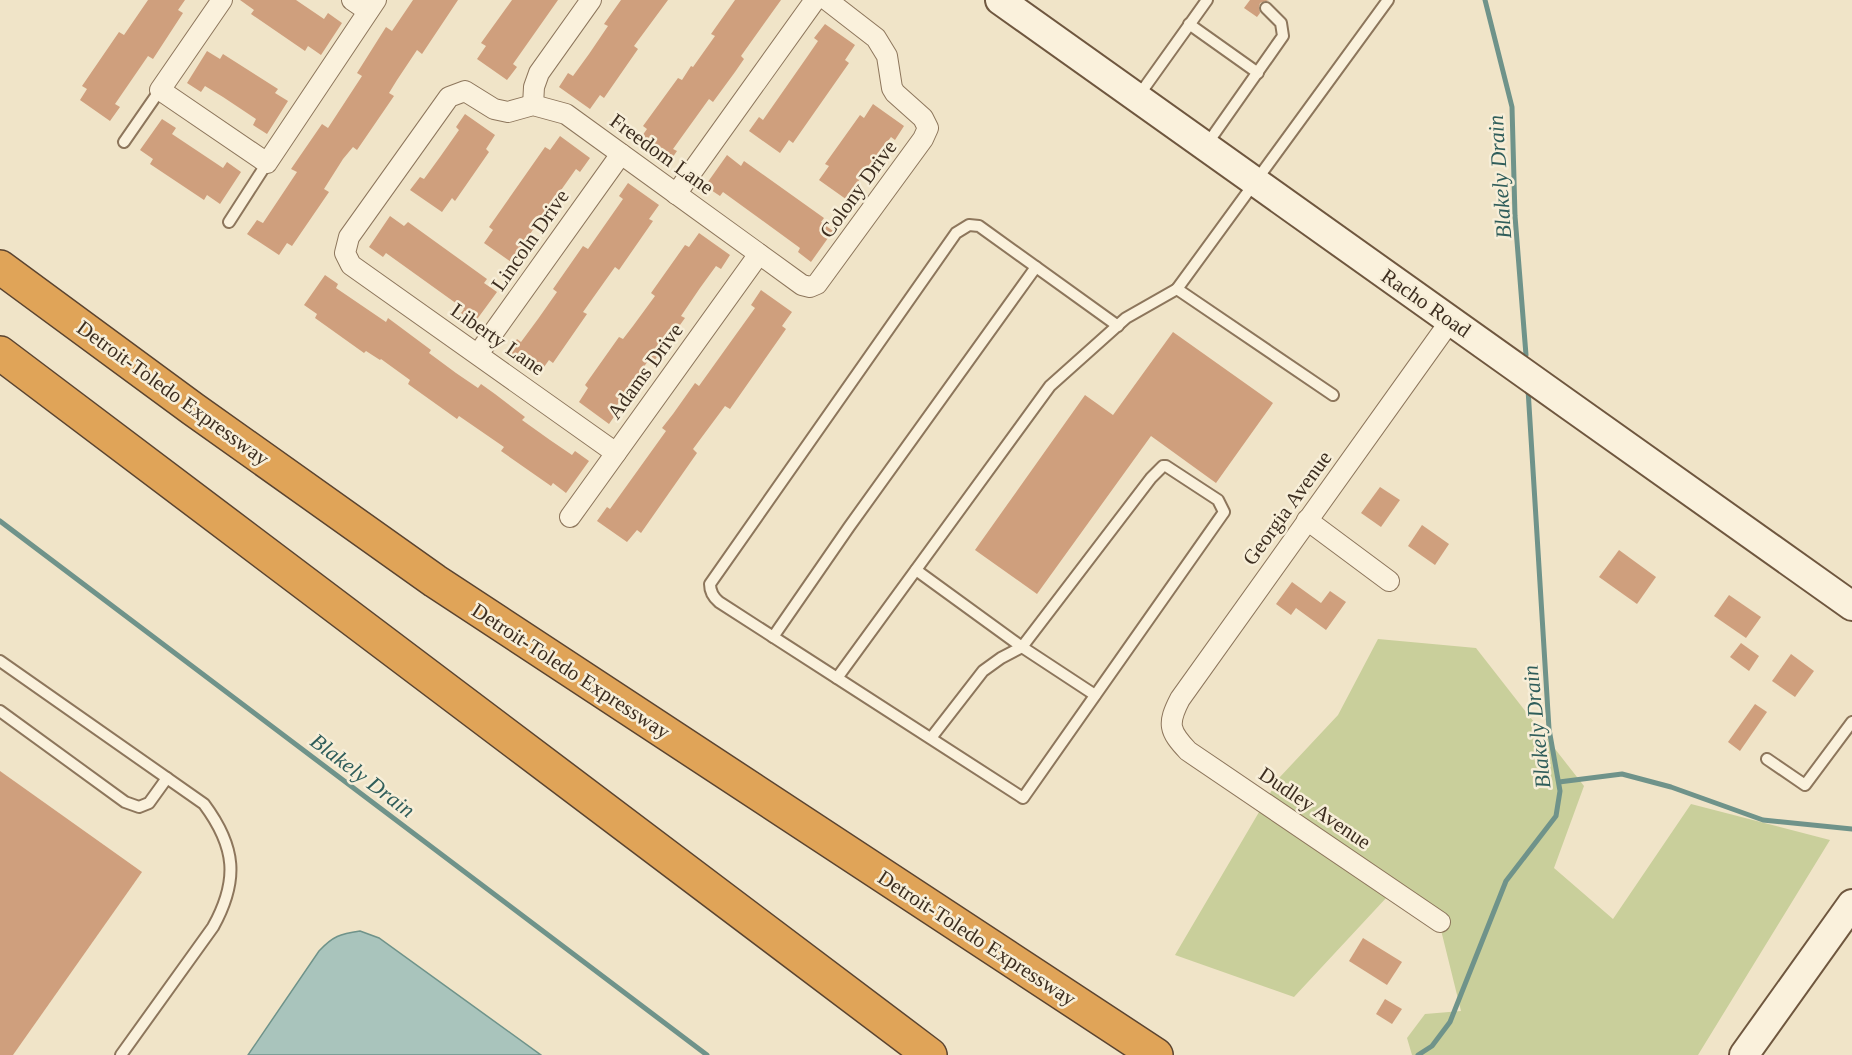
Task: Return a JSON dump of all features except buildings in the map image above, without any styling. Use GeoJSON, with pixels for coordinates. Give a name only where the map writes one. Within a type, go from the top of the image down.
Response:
{"type":"FeatureCollection","features":[{"type":"Feature","properties":{"kind":"highway","name":"Detroit-Toledo Expressway"},"geometry":{"type":"LineString","coordinates":[[0,267],[193,409],[435,581],[1156,1055]]}},
{"type":"Feature","properties":{"kind":"highway"},"geometry":{"type":"LineString","coordinates":[[0,353],[930,1055]]}},
{"type":"Feature","properties":{"kind":"street"},"geometry":{"type":"LineString","coordinates":[[222,0],[160,90],[267,163],[365,4]]}},
{"type":"Feature","properties":{"kind":"street"},"geometry":{"type":"LineString","coordinates":[[533,105],[534,87],[539,74],[591,0]]}},
{"type":"Feature","properties":{"kind":"street"},"geometry":{"type":"LineString","coordinates":[[676,194],[815,0]]}},
{"type":"Feature","properties":{"kind":"street","name":"Colony Drive"},"geometry":{"type":"LineString","coordinates":[[827,0],[876,38],[883,48],[889,65],[892,88],[927,124],[927,132],[923,139],[832,266]]}},
{"type":"Feature","properties":{"kind":"street","name":"Racho Road"},"geometry":{"type":"LineString","coordinates":[[1000,0],[1254,183],[1451,320],[1852,606]]}},
{"type":"Feature","properties":{"kind":"street","name":"Freedom Lane"},"geometry":{"type":"LineString","coordinates":[[351,265],[345,254],[348,237],[449,97],[465,90],[494,109],[508,112],[533,105],[566,114],[802,285],[810,287],[823,279],[832,266]]}},
{"type":"Feature","properties":{"kind":"street","name":"Lincoln Drive"},"geometry":{"type":"LineString","coordinates":[[478,354],[621,154]]}},
{"type":"Feature","properties":{"kind":"street","name":"Adams Drive"},"geometry":{"type":"LineString","coordinates":[[570,517],[759,254]]}},
{"type":"Feature","properties":{"kind":"street","name":"Liberty Lane"},"geometry":{"type":"LineString","coordinates":[[351,265],[616,453]]}},
{"type":"Feature","properties":{"kind":"street","name":"Georgia Avenue"},"geometry":{"type":"LineString","coordinates":[[1171,727],[1172,714],[1180,699],[1451,320]]}},
{"type":"Feature","properties":{"kind":"street"},"geometry":{"type":"LineString","coordinates":[[1307,520],[1389,581]]}},
{"type":"Feature","properties":{"kind":"street","name":"Dudley Avenue"},"geometry":{"type":"LineString","coordinates":[[1171,727],[1177,739],[1188,751],[1440,922]]}},
{"type":"Feature","properties":{"kind":"street"},"geometry":{"type":"LineString","coordinates":[[1744,1055],[1852,904]]}},
{"type":"Feature","properties":{"kind":"lane"},"geometry":{"type":"LineString","coordinates":[[1137,98],[1207,0]]}},
{"type":"Feature","properties":{"kind":"lane"},"geometry":{"type":"LineString","coordinates":[[837,678],[1050,386],[1126,318],[1177,289],[1388,0]]}},
{"type":"Feature","properties":{"kind":"lane"},"geometry":{"type":"LineString","coordinates":[[1205,147],[1283,36],[1281,23],[1266,8]]}},
{"type":"Feature","properties":{"kind":"lane"},"geometry":{"type":"LineString","coordinates":[[1189,24],[1258,73]]}},
{"type":"Feature","properties":{"kind":"lane"},"geometry":{"type":"LineString","coordinates":[[124,141],[160,90]]}},
{"type":"Feature","properties":{"kind":"lane"},"geometry":{"type":"LineString","coordinates":[[229,222],[267,163]]}},
{"type":"Feature","properties":{"kind":"lane"},"geometry":{"type":"LineString","coordinates":[[931,738],[983,671],[1001,657],[1022,646],[1151,478],[1163,466],[1175,471],[1218,500],[1224,512],[1023,798],[713,598],[710,584],[956,233],[969,225],[979,226],[1118,326]]}},
{"type":"Feature","properties":{"kind":"lane"},"geometry":{"type":"LineString","coordinates":[[773,637],[1036,267]]}},
{"type":"Feature","properties":{"kind":"lane"},"geometry":{"type":"LineString","coordinates":[[1177,289],[1333,395]]}},
{"type":"Feature","properties":{"kind":"lane"},"geometry":{"type":"LineString","coordinates":[[916,570],[1095,695]]}},
{"type":"Feature","properties":{"kind":"lane"},"geometry":{"type":"LineString","coordinates":[[0,661],[204,804],[217,822],[230,859],[230,884],[224,906],[213,927],[121,1055]]}},
{"type":"Feature","properties":{"kind":"lane"},"geometry":{"type":"LineString","coordinates":[[0,711],[125,802],[139,807],[149,803],[167,778]]}},
{"type":"Feature","properties":{"kind":"lane"},"geometry":{"type":"LineString","coordinates":[[1767,759],[1805,785],[1852,722]]}},
{"type":"Feature","properties":{"kind":"green space"},"geometry":{"type":"Polygon","coordinates":[[[1378,639],[1476,648],[1584,786],[1554,868],[1613,919],[1691,804],[1830,840],[1698,1055],[1412,1055],[1407,1038],[1425,1014],[1461,1011],[1440,926],[1387,897],[1294,997],[1175,955],[1279,778],[1338,715],[1378,639]]]}},
{"type":"Feature","properties":{"kind":"water"},"geometry":{"type":"Polygon","coordinates":[[[360,931],[379,938],[541,1055],[248,1055],[319,951],[337,936],[360,931]]]}},
{"type":"Feature","properties":{"kind":"waterway","name":"Blakely Drain"},"geometry":{"type":"LineString","coordinates":[[1485,0],[1512,107],[1515,216],[1526,355]]}},
{"type":"Feature","properties":{"kind":"waterway","name":"Blakely Drain"},"geometry":{"type":"LineString","coordinates":[[1418,1055],[1432,1046],[1450,1022],[1506,881],[1556,816],[1560,791],[1549,729],[1528,389]]}},
{"type":"Feature","properties":{"kind":"waterway","name":"Blakely Drain"},"geometry":{"type":"LineString","coordinates":[[0,521],[707,1055]]}},
{"type":"Feature","properties":{"kind":"waterway"},"geometry":{"type":"LineString","coordinates":[[1559,782],[1622,774],[1671,787],[1763,820],[1852,829]]}}]}
